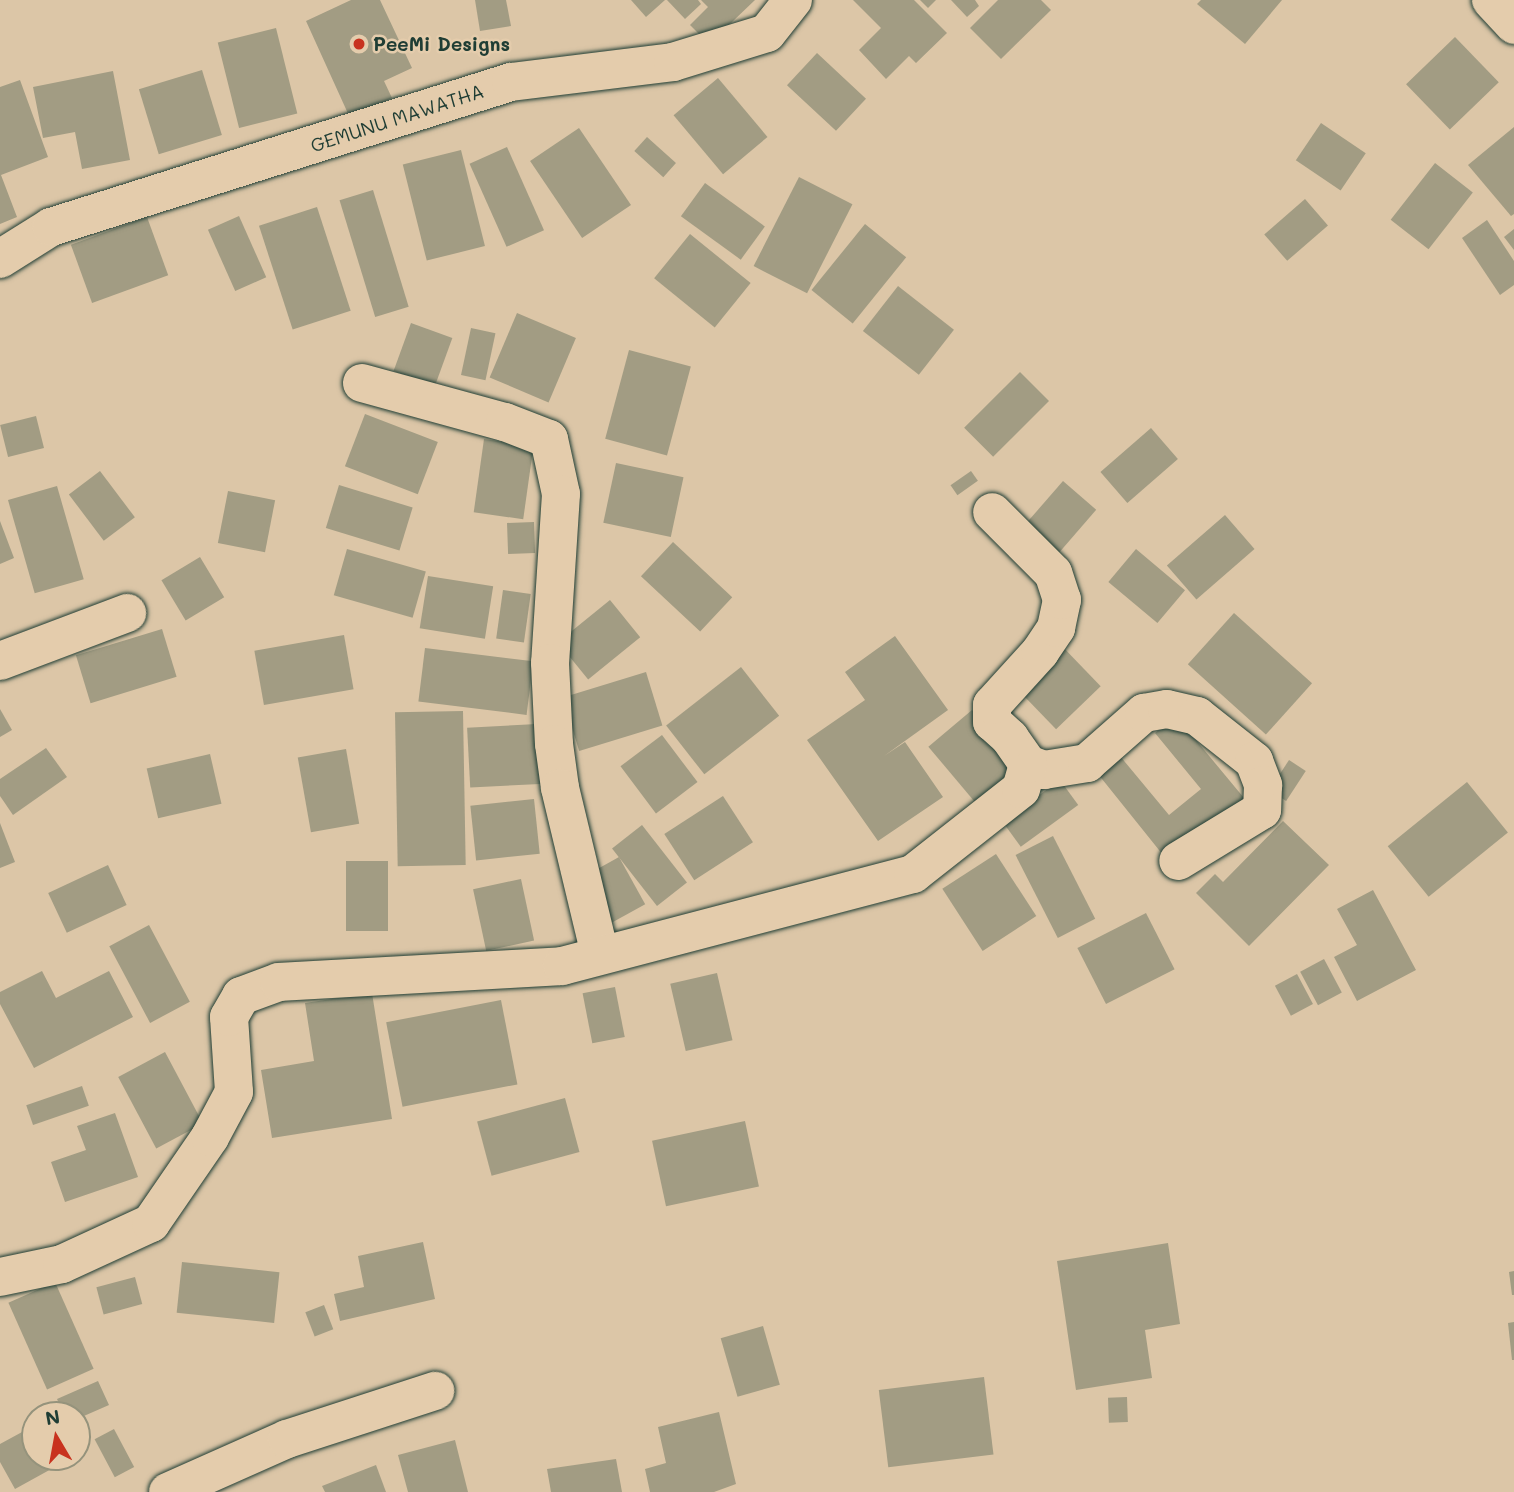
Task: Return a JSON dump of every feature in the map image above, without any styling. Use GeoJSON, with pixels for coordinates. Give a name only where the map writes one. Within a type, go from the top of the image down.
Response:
{"type":"FeatureCollection","features":[{"type":"Feature","properties":{"kind":"street","name":"GEMUNU MAWATHA"},"geometry":{"type":"LineString","coordinates":[[0,259],[51,227],[511,82],[673,62],[767,33],[793,0]]}},
{"type":"Feature","properties":{"kind":"street"},"geometry":{"type":"LineString","coordinates":[[1491,0],[1514,26]]}},
{"type":"Feature","properties":{"kind":"street"},"geometry":{"type":"LineString","coordinates":[[362,383],[505,422],[549,439],[561,494],[550,663],[554,744],[560,788],[600,955]]}},
{"type":"Feature","properties":{"kind":"street"},"geometry":{"type":"LineString","coordinates":[[992,512],[1053,573],[1062,600],[1056,628],[1040,652],[992,705],[992,722],[1010,738],[1028,764],[1044,770],[1087,763],[1143,713],[1167,709],[1197,716],[1254,761],[1263,785],[1262,810],[1178,862]]}},
{"type":"Feature","properties":{"kind":"street"},"geometry":{"type":"LineString","coordinates":[[0,661],[127,613]]}},
{"type":"Feature","properties":{"kind":"street"},"geometry":{"type":"LineString","coordinates":[[0,1277],[62,1264],[151,1223],[210,1136],[234,1092],[229,1017],[241,996],[279,982],[562,966],[754,919],[913,874],[1021,789],[1028,764]]}},
{"type":"Feature","properties":{"kind":"street"},"geometry":{"type":"LineString","coordinates":[[169,1492],[287,1439],[435,1391]]}},
{"type":"Feature","properties":{"kind":"building","name":"PeeMi Designs"},"geometry":{"type":"Polygon","coordinates":[[[351,0],[380,0],[412,68],[384,81],[392,98],[350,118],[306,21],[351,0]]]}},
{"type":"Feature","properties":{"kind":"building"},"geometry":{"type":"Polygon","coordinates":[[[475,0],[506,0],[511,26],[480,31],[475,0]]]}},
{"type":"Feature","properties":{"kind":"building"},"geometry":{"type":"Polygon","coordinates":[[[631,0],[665,0],[646,17],[631,0]]]}},
{"type":"Feature","properties":{"kind":"building"},"geometry":{"type":"Polygon","coordinates":[[[667,0],[698,0],[701,4],[685,19],[667,0]]]}},
{"type":"Feature","properties":{"kind":"building"},"geometry":{"type":"Polygon","coordinates":[[[701,0],[755,0],[709,44],[690,25],[708,7],[701,0]]]}},
{"type":"Feature","properties":{"kind":"building"},"geometry":{"type":"Polygon","coordinates":[[[853,0],[914,0],[947,33],[916,63],[909,56],[886,79],[859,50],[881,28],[853,0]]]}},
{"type":"Feature","properties":{"kind":"building"},"geometry":{"type":"Polygon","coordinates":[[[920,0],[936,0],[928,8],[920,0]]]}},
{"type":"Feature","properties":{"kind":"building"},"geometry":{"type":"Polygon","coordinates":[[[951,0],[975,0],[979,6],[967,17],[951,0]]]}},
{"type":"Feature","properties":{"kind":"building"},"geometry":{"type":"Polygon","coordinates":[[[998,0],[1041,0],[1051,10],[1001,59],[970,28],[998,0]]]}},
{"type":"Feature","properties":{"kind":"building"},"geometry":{"type":"Polygon","coordinates":[[[1201,0],[1282,0],[1245,44],[1197,4],[1201,0]]]}},
{"type":"Feature","properties":{"kind":"building"},"geometry":{"type":"Polygon","coordinates":[[[276,28],[297,113],[239,128],[218,43],[276,28]]]}},
{"type":"Feature","properties":{"kind":"building"},"geometry":{"type":"Polygon","coordinates":[[[1455,37],[1499,82],[1450,130],[1406,84],[1455,37]]]}},
{"type":"Feature","properties":{"kind":"building"},"geometry":{"type":"Polygon","coordinates":[[[817,53],[866,99],[836,131],[787,85],[817,53]]]}},
{"type":"Feature","properties":{"kind":"building"},"geometry":{"type":"Polygon","coordinates":[[[202,70],[222,135],[159,154],[139,89],[202,70]]]}},
{"type":"Feature","properties":{"kind":"building"},"geometry":{"type":"Polygon","coordinates":[[[113,71],[130,160],[82,169],[75,132],[43,138],[33,87],[113,71]]]}},
{"type":"Feature","properties":{"kind":"building"},"geometry":{"type":"Polygon","coordinates":[[[718,78],[767,137],[723,174],[674,115],[718,78]]]}},
{"type":"Feature","properties":{"kind":"building"},"geometry":{"type":"Polygon","coordinates":[[[20,80],[48,157],[1,175],[17,217],[0,224],[0,87],[20,80]]]}},
{"type":"Feature","properties":{"kind":"building"},"geometry":{"type":"Polygon","coordinates":[[[1321,123],[1366,153],[1341,191],[1296,160],[1321,123]]]}},
{"type":"Feature","properties":{"kind":"building"},"geometry":{"type":"Polygon","coordinates":[[[1514,127],[1514,214],[1511,216],[1468,165],[1514,127]]]}},
{"type":"Feature","properties":{"kind":"building"},"geometry":{"type":"Polygon","coordinates":[[[579,128],[631,205],[582,238],[530,161],[579,128]]]}},
{"type":"Feature","properties":{"kind":"building"},"geometry":{"type":"Polygon","coordinates":[[[647,137],[676,163],[663,177],[634,151],[647,137]]]}},
{"type":"Feature","properties":{"kind":"building"},"geometry":{"type":"Polygon","coordinates":[[[507,147],[544,230],[507,247],[470,164],[507,147]]]}},
{"type":"Feature","properties":{"kind":"building"},"geometry":{"type":"Polygon","coordinates":[[[461,150],[485,246],[427,261],[403,165],[461,150]]]}},
{"type":"Feature","properties":{"kind":"building"},"geometry":{"type":"Polygon","coordinates":[[[1435,163],[1473,193],[1428,249],[1391,220],[1435,163]]]}},
{"type":"Feature","properties":{"kind":"building"},"geometry":{"type":"Polygon","coordinates":[[[799,177],[852,204],[807,293],[754,266],[799,177]]]}},
{"type":"Feature","properties":{"kind":"building"},"geometry":{"type":"Polygon","coordinates":[[[705,183],[765,226],[741,260],[681,216],[705,183]]]}},
{"type":"Feature","properties":{"kind":"building"},"geometry":{"type":"Polygon","coordinates":[[[373,190],[409,307],[375,317],[340,200],[373,190]]]}},
{"type":"Feature","properties":{"kind":"building"},"geometry":{"type":"Polygon","coordinates":[[[1305,199],[1328,225],[1287,261],[1264,234],[1305,199]]]}},
{"type":"Feature","properties":{"kind":"building"},"geometry":{"type":"Polygon","coordinates":[[[317,207],[351,311],[293,330],[259,226],[317,207]]]}},
{"type":"Feature","properties":{"kind":"building"},"geometry":{"type":"Polygon","coordinates":[[[239,216],[266,277],[235,291],[208,230],[239,216]]]}},
{"type":"Feature","properties":{"kind":"building"},"geometry":{"type":"Polygon","coordinates":[[[147,217],[168,275],[92,303],[71,245],[147,217]]]}},
{"type":"Feature","properties":{"kind":"building"},"geometry":{"type":"Polygon","coordinates":[[[1487,220],[1514,261],[1514,285],[1500,295],[1462,238],[1487,220]]]}},
{"type":"Feature","properties":{"kind":"building"},"geometry":{"type":"Polygon","coordinates":[[[865,224],[906,257],[853,323],[812,290],[865,224]]]}},
{"type":"Feature","properties":{"kind":"building"},"geometry":{"type":"Polygon","coordinates":[[[1514,229],[1514,250],[1504,237],[1514,229]]]}},
{"type":"Feature","properties":{"kind":"building"},"geometry":{"type":"Polygon","coordinates":[[[690,234],[751,283],[715,327],[654,278],[690,234]]]}},
{"type":"Feature","properties":{"kind":"building"},"geometry":{"type":"Polygon","coordinates":[[[898,286],[954,330],[919,375],[863,331],[898,286]]]}},
{"type":"Feature","properties":{"kind":"building"},"geometry":{"type":"Polygon","coordinates":[[[517,313],[576,338],[549,402],[490,377],[517,313]]]}},
{"type":"Feature","properties":{"kind":"building"},"geometry":{"type":"Polygon","coordinates":[[[411,323],[452,338],[435,386],[394,371],[411,323]]]}},
{"type":"Feature","properties":{"kind":"building"},"geometry":{"type":"Polygon","coordinates":[[[471,328],[495,333],[485,380],[461,375],[471,328]]]}},
{"type":"Feature","properties":{"kind":"building"},"geometry":{"type":"Polygon","coordinates":[[[629,350],[691,367],[667,455],[605,439],[629,350]]]}},
{"type":"Feature","properties":{"kind":"building"},"geometry":{"type":"Polygon","coordinates":[[[1020,372],[1049,401],[993,457],[964,428],[1020,372]]]}},
{"type":"Feature","properties":{"kind":"building"},"geometry":{"type":"Polygon","coordinates":[[[365,414],[438,442],[418,494],[345,466],[365,414]]]}},
{"type":"Feature","properties":{"kind":"building"},"geometry":{"type":"Polygon","coordinates":[[[36,416],[44,448],[8,457],[0,425],[36,416]]]}},
{"type":"Feature","properties":{"kind":"building"},"geometry":{"type":"Polygon","coordinates":[[[1151,428],[1178,459],[1127,503],[1100,472],[1151,428]]]}},
{"type":"Feature","properties":{"kind":"building"},"geometry":{"type":"Polygon","coordinates":[[[484,439],[534,446],[523,519],[474,512],[484,439]]]}},
{"type":"Feature","properties":{"kind":"building"},"geometry":{"type":"Polygon","coordinates":[[[616,463],[683,477],[671,537],[603,523],[616,463]]]}},
{"type":"Feature","properties":{"kind":"building"},"geometry":{"type":"Polygon","coordinates":[[[100,471],[135,517],[104,541],[69,494],[100,471]]]}},
{"type":"Feature","properties":{"kind":"building"},"geometry":{"type":"Polygon","coordinates":[[[971,471],[978,481],[957,495],[951,485],[971,471]]]}},
{"type":"Feature","properties":{"kind":"building"},"geometry":{"type":"Polygon","coordinates":[[[1063,481],[1096,510],[1056,556],[1023,527],[1063,481]]]}},
{"type":"Feature","properties":{"kind":"building"},"geometry":{"type":"Polygon","coordinates":[[[339,485],[413,508],[399,551],[326,528],[339,485]]]}},
{"type":"Feature","properties":{"kind":"building"},"geometry":{"type":"Polygon","coordinates":[[[57,486],[84,579],[35,593],[8,500],[57,486]]]}},
{"type":"Feature","properties":{"kind":"building"},"geometry":{"type":"Polygon","coordinates":[[[228,491],[275,500],[265,552],[218,543],[228,491]]]}},
{"type":"Feature","properties":{"kind":"building"},"geometry":{"type":"Polygon","coordinates":[[[1225,515],[1255,549],[1196,599],[1167,566],[1225,515]]]}},
{"type":"Feature","properties":{"kind":"building"},"geometry":{"type":"Polygon","coordinates":[[[0,521],[14,558],[0,564],[0,521]]]}},
{"type":"Feature","properties":{"kind":"building"},"geometry":{"type":"Polygon","coordinates":[[[534,522],[535,553],[508,554],[507,523],[534,522]]]}},
{"type":"Feature","properties":{"kind":"building"},"geometry":{"type":"Polygon","coordinates":[[[673,542],[732,597],[700,632],[641,576],[673,542]]]}},
{"type":"Feature","properties":{"kind":"building"},"geometry":{"type":"Polygon","coordinates":[[[347,549],[426,572],[413,618],[334,595],[347,549]]]}},
{"type":"Feature","properties":{"kind":"building"},"geometry":{"type":"Polygon","coordinates":[[[1136,549],[1185,590],[1157,623],[1108,582],[1136,549]]]}},
{"type":"Feature","properties":{"kind":"building"},"geometry":{"type":"Polygon","coordinates":[[[200,557],[224,597],[186,620],[161,580],[200,557]]]}},
{"type":"Feature","properties":{"kind":"building"},"geometry":{"type":"Polygon","coordinates":[[[428,576],[493,586],[485,639],[420,628],[428,576]]]}},
{"type":"Feature","properties":{"kind":"building"},"geometry":{"type":"Polygon","coordinates":[[[503,590],[531,594],[524,642],[496,639],[503,590]]]}},
{"type":"Feature","properties":{"kind":"building"},"geometry":{"type":"Polygon","coordinates":[[[610,600],[640,637],[588,679],[558,642],[610,600]]]}},
{"type":"Feature","properties":{"kind":"building"},"geometry":{"type":"Polygon","coordinates":[[[1234,613],[1312,683],[1266,735],[1188,664],[1234,613]]]}},
{"type":"Feature","properties":{"kind":"building"},"geometry":{"type":"Polygon","coordinates":[[[162,629],[177,677],[91,703],[76,655],[162,629]]]}},
{"type":"Feature","properties":{"kind":"building"},"geometry":{"type":"Polygon","coordinates":[[[344,635],[354,689],[264,705],[254,651],[344,635]]]}},
{"type":"Feature","properties":{"kind":"building"},"geometry":{"type":"Polygon","coordinates":[[[895,636],[948,710],[884,756],[905,742],[943,797],[878,841],[807,740],[865,700],[845,672],[895,636]]]}},
{"type":"Feature","properties":{"kind":"building"},"geometry":{"type":"Polygon","coordinates":[[[1059,643],[1101,686],[1056,729],[1014,686],[1059,643]]]}},
{"type":"Feature","properties":{"kind":"building"},"geometry":{"type":"Polygon","coordinates":[[[425,648],[533,661],[527,715],[418,702],[425,648]]]}},
{"type":"Feature","properties":{"kind":"building"},"geometry":{"type":"Polygon","coordinates":[[[741,667],[779,716],[704,774],[666,725],[741,667]]]}},
{"type":"Feature","properties":{"kind":"building"},"geometry":{"type":"Polygon","coordinates":[[[646,672],[662,726],[579,751],[563,697],[646,672]]]}},
{"type":"Feature","properties":{"kind":"building"},"geometry":{"type":"Polygon","coordinates":[[[0,709],[12,730],[0,737],[0,709]]]}},
{"type":"Feature","properties":{"kind":"building"},"geometry":{"type":"Polygon","coordinates":[[[972,710],[1020,767],[977,804],[928,747],[972,710]]]}},
{"type":"Feature","properties":{"kind":"building"},"geometry":{"type":"Polygon","coordinates":[[[463,711],[466,865],[398,866],[395,712],[463,711]]]}},
{"type":"Feature","properties":{"kind":"building"},"geometry":{"type":"Polygon","coordinates":[[[1176,716],[1244,798],[1167,860],[1098,774],[1120,756],[1169,815],[1201,789],[1155,733],[1176,716]]]}},
{"type":"Feature","properties":{"kind":"building"},"geometry":{"type":"Polygon","coordinates":[[[537,724],[540,784],[470,788],[467,728],[537,724]]]}},
{"type":"Feature","properties":{"kind":"building"},"geometry":{"type":"Polygon","coordinates":[[[662,735],[698,782],[656,813],[620,766],[662,735]]]}},
{"type":"Feature","properties":{"kind":"building"},"geometry":{"type":"Polygon","coordinates":[[[46,748],[67,777],[13,815],[0,796],[0,779],[46,748]]]}},
{"type":"Feature","properties":{"kind":"building"},"geometry":{"type":"Polygon","coordinates":[[[346,749],[359,824],[311,832],[298,758],[346,749]]]}},
{"type":"Feature","properties":{"kind":"building"},"geometry":{"type":"Polygon","coordinates":[[[210,754],[221,804],[158,818],[147,769],[210,754]]]}},
{"type":"Feature","properties":{"kind":"building"},"geometry":{"type":"Polygon","coordinates":[[[1289,760],[1306,771],[1286,801],[1269,790],[1289,760]]]}},
{"type":"Feature","properties":{"kind":"building"},"geometry":{"type":"Polygon","coordinates":[[[1060,780],[1078,805],[1021,847],[1003,822],[1060,780]]]}},
{"type":"Feature","properties":{"kind":"building"},"geometry":{"type":"Polygon","coordinates":[[[1467,782],[1508,833],[1429,897],[1388,846],[1467,782]]]}},
{"type":"Feature","properties":{"kind":"building"},"geometry":{"type":"Polygon","coordinates":[[[723,796],[753,842],[694,880],[664,834],[723,796]]]}},
{"type":"Feature","properties":{"kind":"building"},"geometry":{"type":"Polygon","coordinates":[[[534,799],[540,854],[476,860],[470,806],[534,799]]]}},
{"type":"Feature","properties":{"kind":"building"},"geometry":{"type":"Polygon","coordinates":[[[1283,821],[1329,865],[1249,946],[1196,893],[1215,874],[1223,882],[1283,821]]]}},
{"type":"Feature","properties":{"kind":"building"},"geometry":{"type":"Polygon","coordinates":[[[0,823],[15,862],[0,868],[0,823]]]}},
{"type":"Feature","properties":{"kind":"building"},"geometry":{"type":"Polygon","coordinates":[[[642,825],[687,883],[657,906],[612,848],[642,825]]]}},
{"type":"Feature","properties":{"kind":"building"},"geometry":{"type":"Polygon","coordinates":[[[1053,836],[1095,919],[1058,938],[1016,855],[1053,836]]]}},
{"type":"Feature","properties":{"kind":"building"},"geometry":{"type":"Polygon","coordinates":[[[996,854],[1036,916],[983,951],[942,889],[996,854]]]}},
{"type":"Feature","properties":{"kind":"building"},"geometry":{"type":"Polygon","coordinates":[[[619,857],[645,904],[609,924],[583,877],[619,857]]]}},
{"type":"Feature","properties":{"kind":"building"},"geometry":{"type":"Polygon","coordinates":[[[346,861],[388,861],[388,931],[346,931],[346,861]]]}},
{"type":"Feature","properties":{"kind":"building"},"geometry":{"type":"Polygon","coordinates":[[[108,865],[127,905],[67,933],[48,893],[108,865]]]}},
{"type":"Feature","properties":{"kind":"building"},"geometry":{"type":"Polygon","coordinates":[[[521,879],[534,941],[486,951],[473,889],[521,879]]]}},
{"type":"Feature","properties":{"kind":"building"},"geometry":{"type":"Polygon","coordinates":[[[1373,890],[1416,970],[1357,1001],[1334,957],[1357,945],[1337,909],[1373,890]]]}},
{"type":"Feature","properties":{"kind":"building"},"geometry":{"type":"Polygon","coordinates":[[[1146,913],[1175,969],[1106,1004],[1077,948],[1146,913]]]}},
{"type":"Feature","properties":{"kind":"building"},"geometry":{"type":"Polygon","coordinates":[[[149,925],[190,1002],[150,1023],[109,946],[149,925]]]}},
{"type":"Feature","properties":{"kind":"building"},"geometry":{"type":"Polygon","coordinates":[[[1324,959],[1342,993],[1318,1005],[1300,972],[1324,959]]]}},
{"type":"Feature","properties":{"kind":"building"},"geometry":{"type":"Polygon","coordinates":[[[42,971],[56,998],[109,971],[133,1017],[34,1068],[0,1004],[0,992],[42,971]]]}},
{"type":"Feature","properties":{"kind":"building"},"geometry":{"type":"Polygon","coordinates":[[[717,973],[733,1040],[686,1051],[670,984],[717,973]]]}},
{"type":"Feature","properties":{"kind":"building"},"geometry":{"type":"Polygon","coordinates":[[[1297,974],[1313,1004],[1291,1016],[1275,986],[1297,974]]]}},
{"type":"Feature","properties":{"kind":"building"},"geometry":{"type":"Polygon","coordinates":[[[615,987],[625,1037],[592,1043],[583,993],[615,987]]]}},
{"type":"Feature","properties":{"kind":"building"},"geometry":{"type":"Polygon","coordinates":[[[372,993],[392,1119],[272,1138],[261,1070],[314,1061],[305,1003],[372,993]]]}},
{"type":"Feature","properties":{"kind":"building"},"geometry":{"type":"Polygon","coordinates":[[[501,1000],[517,1084],[403,1107],[386,1022],[501,1000]]]}},
{"type":"Feature","properties":{"kind":"building"},"geometry":{"type":"Polygon","coordinates":[[[165,1052],[203,1124],[156,1148],[118,1077],[165,1052]]]}},
{"type":"Feature","properties":{"kind":"building"},"geometry":{"type":"Polygon","coordinates":[[[82,1086],[89,1106],[33,1125],[26,1105],[82,1086]]]}},
{"type":"Feature","properties":{"kind":"building"},"geometry":{"type":"Polygon","coordinates":[[[565,1098],[579,1152],[492,1176],[477,1122],[565,1098]]]}},
{"type":"Feature","properties":{"kind":"building"},"geometry":{"type":"Polygon","coordinates":[[[115,1113],[138,1177],[65,1202],[51,1162],[86,1150],[77,1126],[115,1113]]]}},
{"type":"Feature","properties":{"kind":"building"},"geometry":{"type":"Polygon","coordinates":[[[745,1121],[759,1187],[666,1206],[652,1141],[745,1121]]]}},
{"type":"Feature","properties":{"kind":"building"},"geometry":{"type":"Polygon","coordinates":[[[423,1242],[435,1299],[340,1321],[334,1294],[364,1287],[358,1256],[423,1242]]]}},
{"type":"Feature","properties":{"kind":"building"},"geometry":{"type":"Polygon","coordinates":[[[1168,1243],[1180,1324],[1145,1330],[1152,1378],[1076,1390],[1057,1261],[1168,1243]]]}},
{"type":"Feature","properties":{"kind":"building"},"geometry":{"type":"Polygon","coordinates":[[[182,1262],[279,1272],[274,1323],[177,1313],[182,1262]]]}},
{"type":"Feature","properties":{"kind":"building"},"geometry":{"type":"Polygon","coordinates":[[[1514,1271],[1514,1295],[1512,1295],[1509,1272],[1514,1271]]]}},
{"type":"Feature","properties":{"kind":"building"},"geometry":{"type":"Polygon","coordinates":[[[135,1277],[142,1304],[104,1314],[96,1287],[135,1277]]]}},
{"type":"Feature","properties":{"kind":"building"},"geometry":{"type":"Polygon","coordinates":[[[55,1282],[94,1369],[47,1390],[8,1303],[55,1282]]]}},
{"type":"Feature","properties":{"kind":"building"},"geometry":{"type":"Polygon","coordinates":[[[324,1305],[333,1329],[315,1336],[305,1312],[324,1305]]]}},
{"type":"Feature","properties":{"kind":"building"},"geometry":{"type":"Polygon","coordinates":[[[1514,1322],[1514,1360],[1512,1360],[1508,1323],[1514,1322]]]}},
{"type":"Feature","properties":{"kind":"building"},"geometry":{"type":"Polygon","coordinates":[[[763,1326],[780,1385],[738,1397],[721,1338],[763,1326]]]}},
{"type":"Feature","properties":{"kind":"building"},"geometry":{"type":"Polygon","coordinates":[[[984,1377],[994,1454],[888,1467],[879,1390],[984,1377]]]}},
{"type":"Feature","properties":{"kind":"building"},"geometry":{"type":"Polygon","coordinates":[[[98,1381],[109,1405],[91,1413],[91,1401],[57,1399],[98,1381]]]}},
{"type":"Feature","properties":{"kind":"building"},"geometry":{"type":"Polygon","coordinates":[[[1127,1397],[1128,1422],[1109,1423],[1108,1398],[1127,1397]]]}},
{"type":"Feature","properties":{"kind":"building"},"geometry":{"type":"Polygon","coordinates":[[[719,1412],[736,1484],[714,1492],[650,1492],[645,1469],[666,1463],[658,1427],[719,1412]]]}},
{"type":"Feature","properties":{"kind":"building"},"geometry":{"type":"Polygon","coordinates":[[[114,1429],[134,1467],[115,1477],[95,1439],[114,1429]]]}},
{"type":"Feature","properties":{"kind":"building"},"geometry":{"type":"Polygon","coordinates":[[[21,1433],[21,1471],[48,1471],[15,1489],[0,1462],[0,1444],[21,1433]]]}},
{"type":"Feature","properties":{"kind":"building"},"geometry":{"type":"Polygon","coordinates":[[[455,1440],[468,1492],[408,1492],[398,1455],[455,1440]]]}},
{"type":"Feature","properties":{"kind":"building"},"geometry":{"type":"Polygon","coordinates":[[[616,1459],[622,1492],[551,1492],[547,1469],[616,1459]]]}},
{"type":"Feature","properties":{"kind":"building"},"geometry":{"type":"Polygon","coordinates":[[[376,1465],[386,1492],[325,1492],[322,1486],[376,1465]]]}},
{"type":"Feature","properties":{"kind":"place","name":"PeeMi Designs"},"geometry":{"type":"Point","coordinates":[359,44]}}]}
